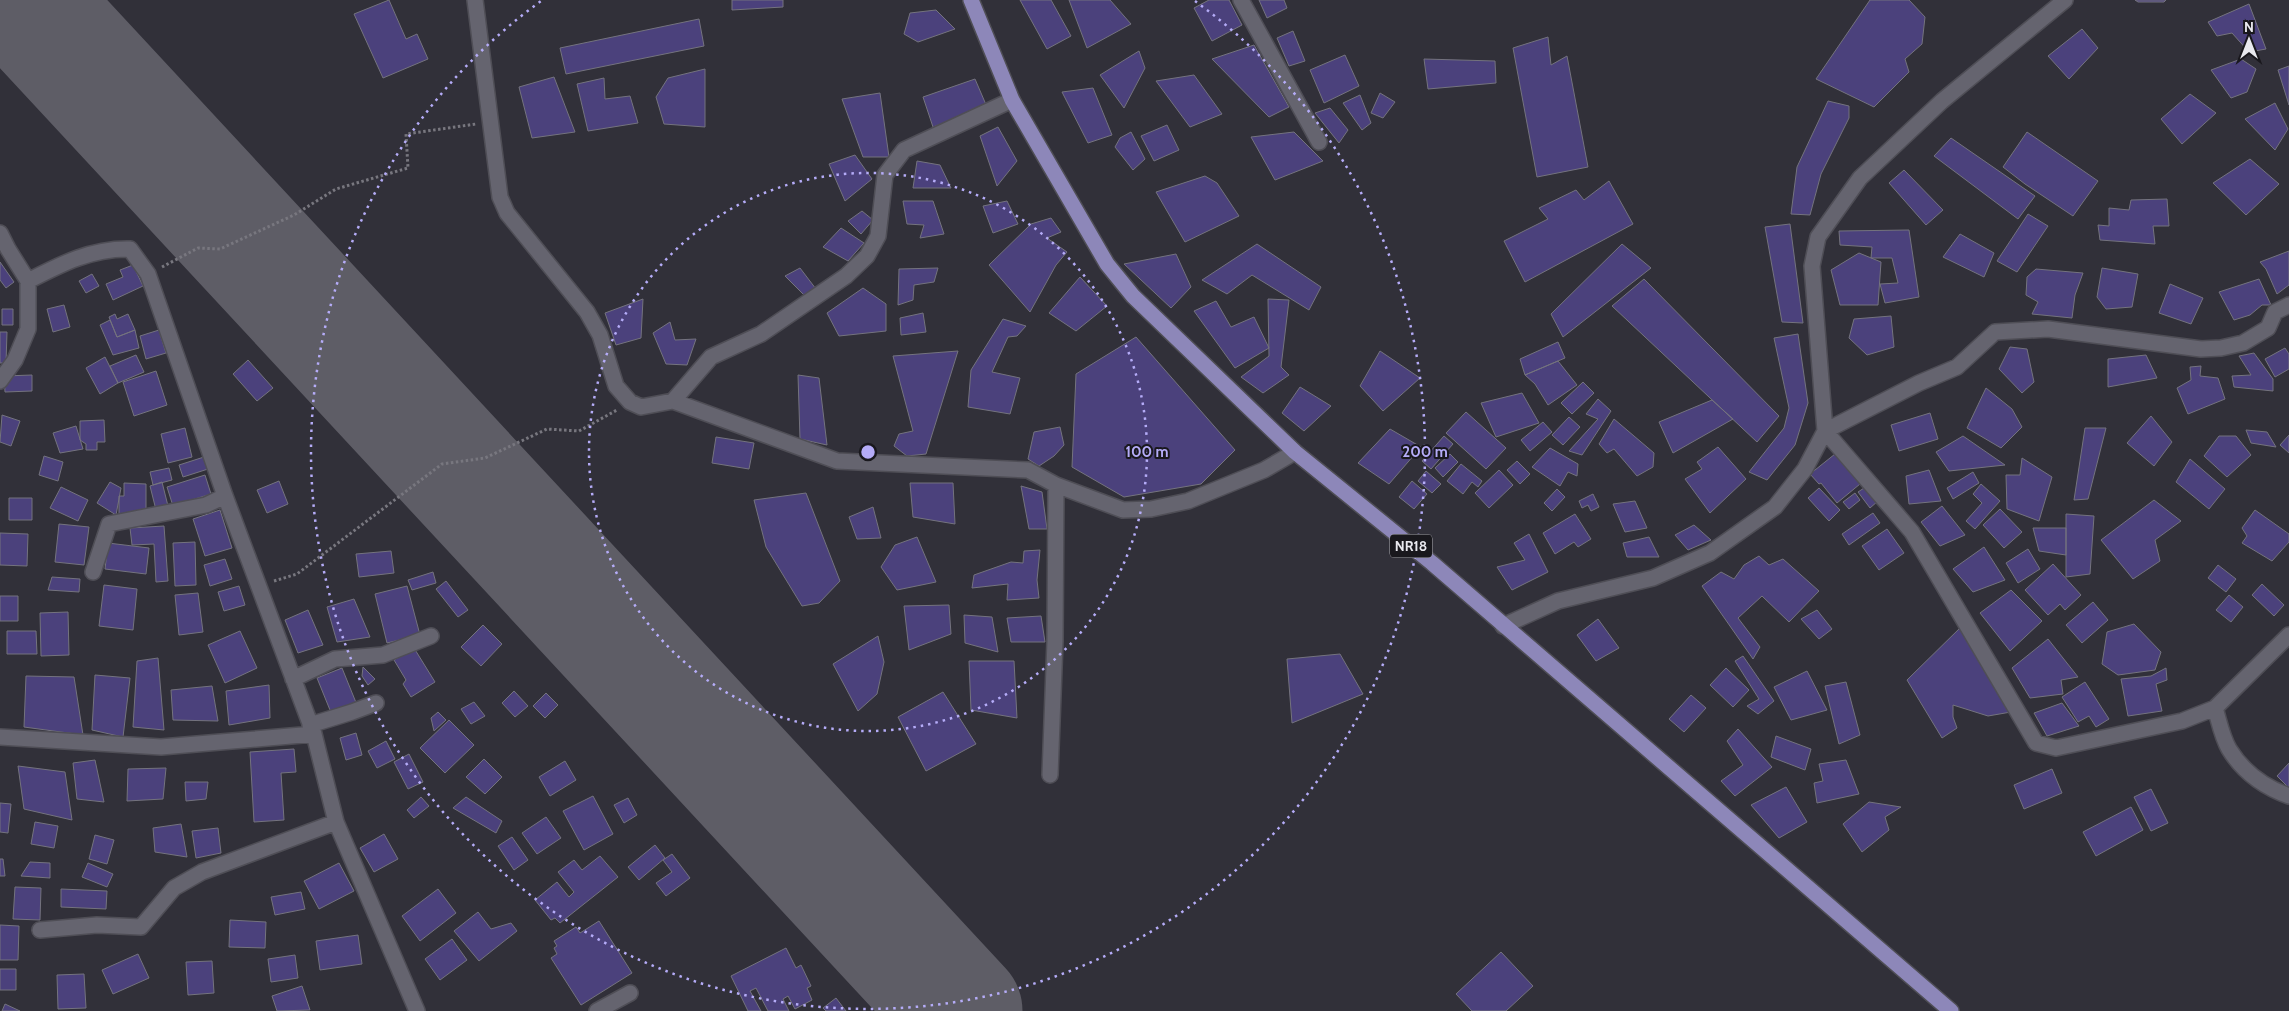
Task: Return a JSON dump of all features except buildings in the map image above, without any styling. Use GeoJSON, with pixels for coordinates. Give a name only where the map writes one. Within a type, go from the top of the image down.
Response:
{"type":"FeatureCollection","features":[{"type":"Feature","properties":{"kind":"main road","name":"NR18"},"geometry":{"type":"LineString","coordinates":[[971,0],[1012,100],[1107,264],[1133,296],[1295,452],[1432,563],[1951,1011]]}},
{"type":"Feature","properties":{"kind":"street"},"geometry":{"type":"LineString","coordinates":[[475,0],[500,197],[507,213],[587,312],[600,335],[616,386],[630,402],[641,407],[673,401],[837,461],[1028,470],[1056,485],[1123,510],[1151,509],[1197,498],[1264,470],[1295,452]]}},
{"type":"Feature","properties":{"kind":"street"},"geometry":{"type":"LineString","coordinates":[[1241,0],[1319,142]]}},
{"type":"Feature","properties":{"kind":"street"},"geometry":{"type":"LineString","coordinates":[[1504,626],[1558,601],[1653,578],[1710,553],[1775,507],[1805,469],[1825,432],[1812,266],[1818,237],[1860,178],[1942,101],[2065,0]]}},
{"type":"Feature","properties":{"kind":"street"},"geometry":{"type":"LineString","coordinates":[[673,401],[711,357],[761,334],[846,276],[867,256],[878,236],[885,176],[904,150],[1012,100]]}},
{"type":"Feature","properties":{"kind":"street"},"geometry":{"type":"LineString","coordinates":[[0,233],[28,280],[28,329],[15,360],[0,381]]}},
{"type":"Feature","properties":{"kind":"street"},"geometry":{"type":"LineString","coordinates":[[28,280],[75,258],[110,248],[130,249],[148,274],[225,496],[312,729],[336,822],[417,1011]]}},
{"type":"Feature","properties":{"kind":"street"},"geometry":{"type":"LineString","coordinates":[[1825,432],[1919,383],[1957,367],[1995,332],[2048,329],[2201,349],[2221,348],[2243,343],[2268,328],[2276,312],[2289,305]]}},
{"type":"Feature","properties":{"kind":"street"},"geometry":{"type":"LineString","coordinates":[[1825,432],[1912,532],[2036,743],[2056,748],[2182,721],[2215,708],[2289,635]]}},
{"type":"Feature","properties":{"kind":"street"},"geometry":{"type":"LineString","coordinates":[[1050,775],[1056,641],[1056,485]]}},
{"type":"Feature","properties":{"kind":"street"},"geometry":{"type":"LineString","coordinates":[[94,572],[109,524],[206,505],[225,496]]}},
{"type":"Feature","properties":{"kind":"street"},"geometry":{"type":"LineString","coordinates":[[293,679],[335,659],[383,654],[431,636]]}},
{"type":"Feature","properties":{"kind":"street"},"geometry":{"type":"LineString","coordinates":[[0,736],[161,747],[312,729],[376,703]]}},
{"type":"Feature","properties":{"kind":"street"},"geometry":{"type":"LineString","coordinates":[[2215,708],[2229,748],[2250,775],[2274,790],[2289,796]]}},
{"type":"Feature","properties":{"kind":"street"},"geometry":{"type":"LineString","coordinates":[[40,930],[98,925],[142,927],[174,888],[202,872],[336,822]]}},
{"type":"Feature","properties":{"kind":"street"},"geometry":{"type":"LineString","coordinates":[[597,1011],[630,993]]}},
{"type":"Feature","properties":{"kind":"path"},"geometry":{"type":"LineString","coordinates":[[148,274],[198,248],[220,249],[294,215],[336,189],[408,168],[406,134],[489,122]]}},
{"type":"Feature","properties":{"kind":"path"},"geometry":{"type":"LineString","coordinates":[[259,586],[296,574],[442,464],[485,458],[547,429],[579,431],[630,402]]}},
{"type":"Feature","properties":{"kind":"runway"},"geometry":{"type":"LineString","coordinates":[[22,0],[960,1011]]}}]}
